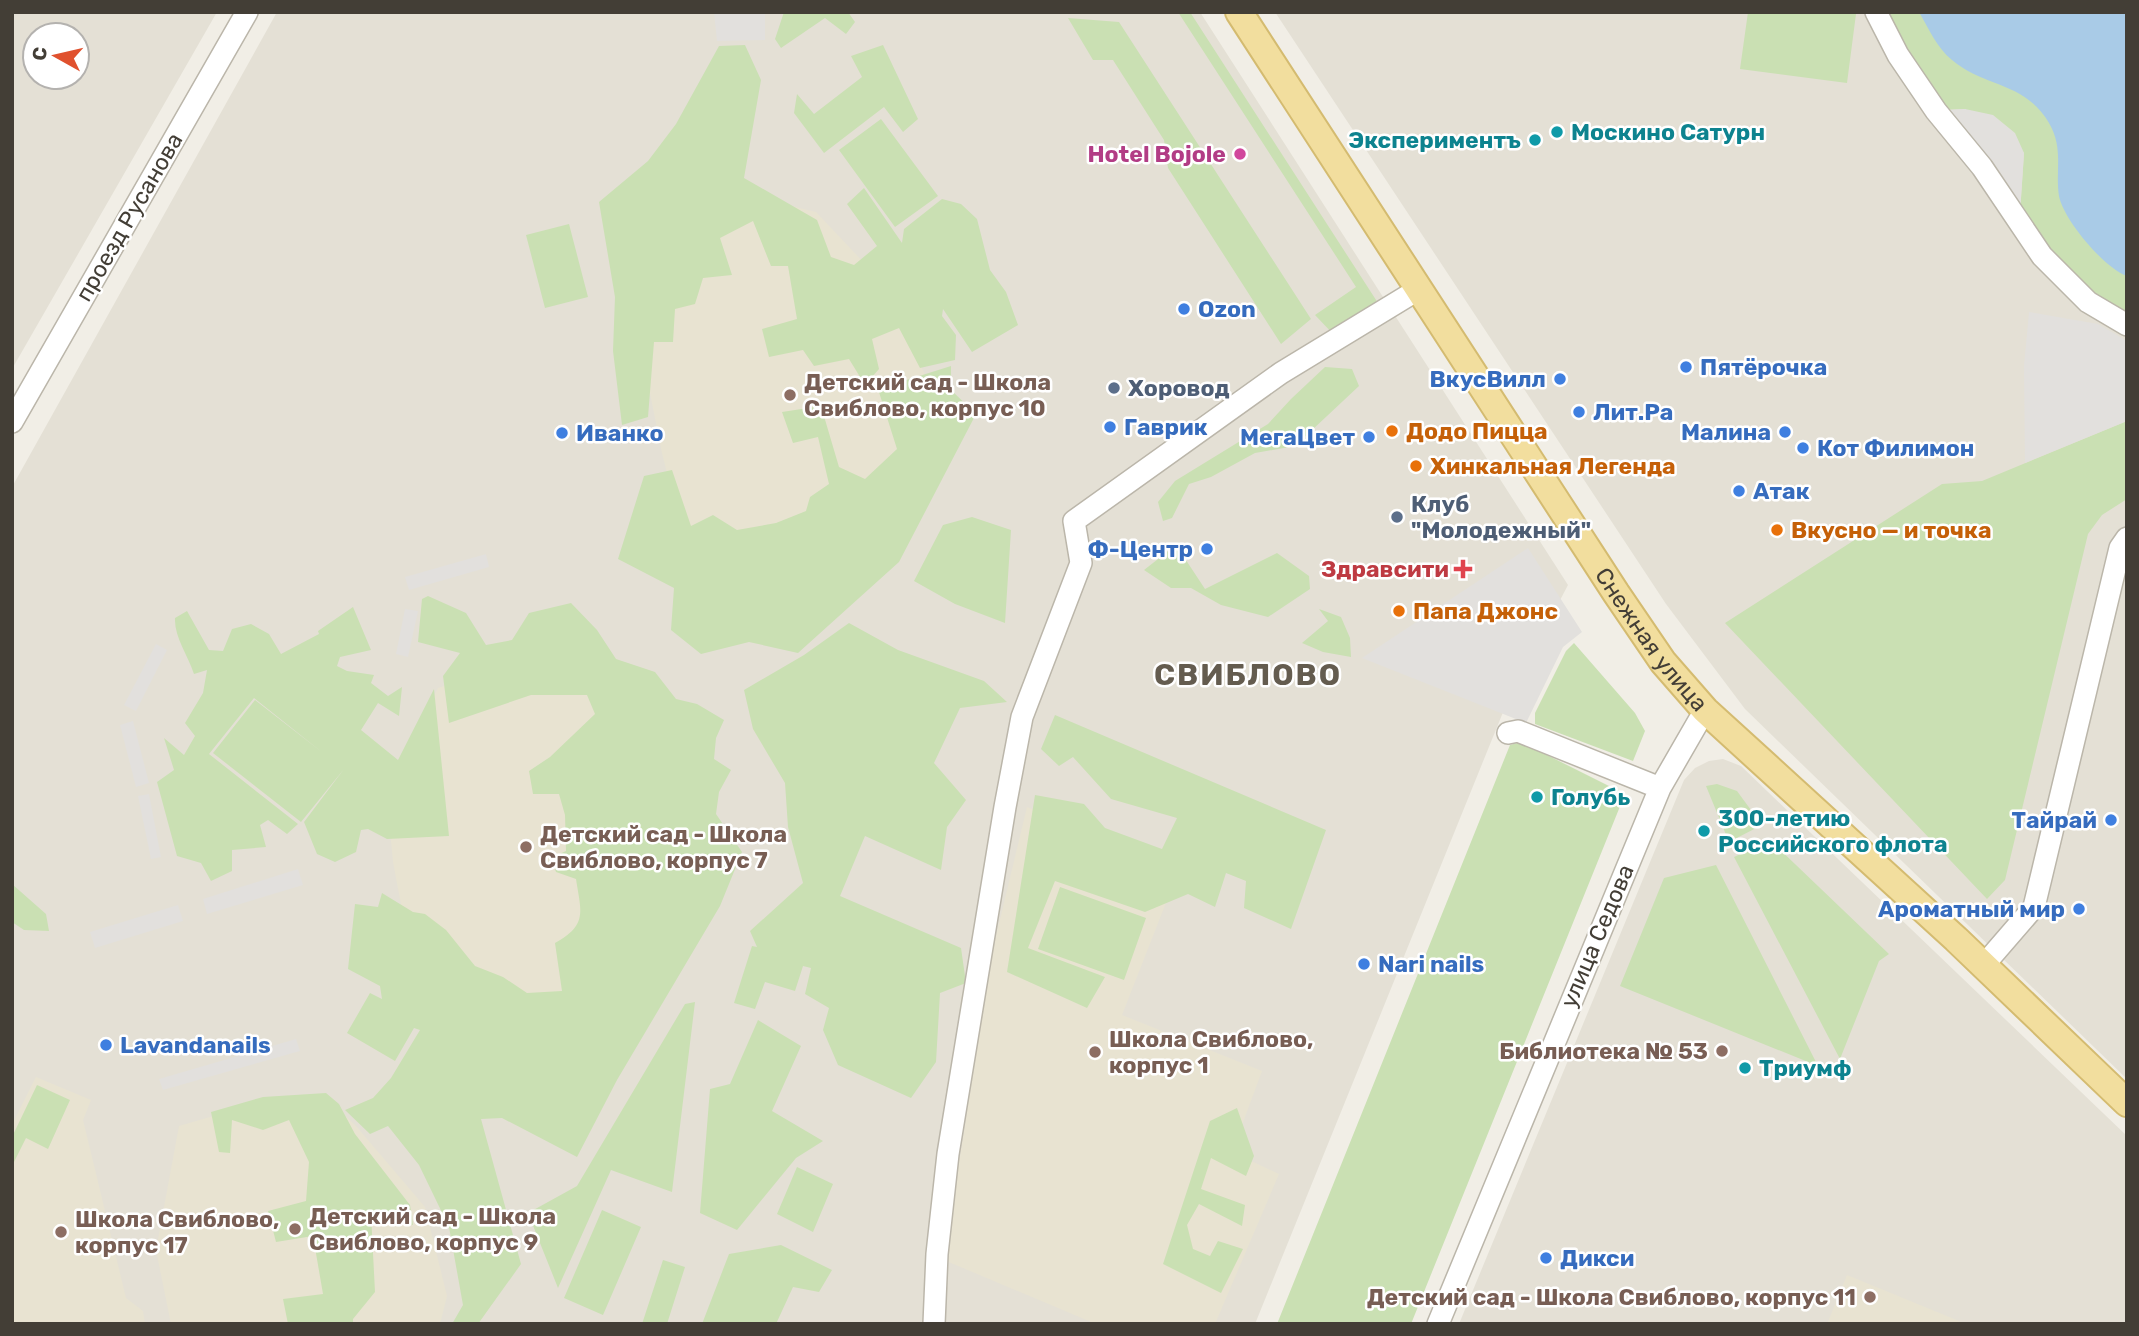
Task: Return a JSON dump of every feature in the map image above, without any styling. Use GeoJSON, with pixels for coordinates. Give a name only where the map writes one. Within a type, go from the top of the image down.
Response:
{"type":"FeatureCollection","features":[{"type":"Feature","properties":{"kind":"main road","name":"Снежная улица"},"geometry":{"type":"LineString","coordinates":[[1239,12],[1647,640],[1705,710],[2127,1102]]}},
{"type":"Feature","properties":{"kind":"street","name":"проезд Русанова"},"geometry":{"type":"LineString","coordinates":[[12,422],[247,12]]}},
{"type":"Feature","properties":{"kind":"street"},"geometry":{"type":"LineString","coordinates":[[1876,12],[1898,55],[1920,89],[1982,167],[2042,256],[2088,302],[2127,325]]}},
{"type":"Feature","properties":{"kind":"street"},"geometry":{"type":"LineString","coordinates":[[934,1324],[937,1254],[948,1154],[1021,717],[1081,563],[1074,521],[1281,373],[1419,289]]}},
{"type":"Feature","properties":{"kind":"street"},"geometry":{"type":"LineString","coordinates":[[1983,966],[2034,907],[2120,548],[2127,538]]}},
{"type":"Feature","properties":{"kind":"street","name":"улица Седова"},"geometry":{"type":"LineString","coordinates":[[1438,1324],[1660,788],[1705,710]]}},
{"type":"Feature","properties":{"kind":"street"},"geometry":{"type":"LineString","coordinates":[[1508,733],[1518,731],[1660,788]]}},
{"type":"Feature","properties":{"kind":"shaded area"},"geometry":{"type":"Polygon","coordinates":[[[12,12],[217,12],[12,369],[12,12]]]}},
{"type":"Feature","properties":{"kind":"shaded area"},"geometry":{"type":"Polygon","coordinates":[[[277,12],[1200,12],[1568,585],[1510,695],[1255,1324],[12,1324],[12,487],[277,12]]]}},
{"type":"Feature","properties":{"kind":"shaded area"},"geometry":{"type":"Polygon","coordinates":[[[714,12],[765,12],[765,40],[717,41],[714,12]]]}},
{"type":"Feature","properties":{"kind":"shaded area"},"geometry":{"type":"Polygon","coordinates":[[[1275,12],[1881,12],[1917,76],[2024,153],[2127,318],[2127,1079],[1745,709],[1666,604],[1275,12]]]}},
{"type":"Feature","properties":{"kind":"shaded area"},"geometry":{"type":"Polygon","coordinates":[[[1965,109],[1993,115],[2015,133],[2024,153],[2020,213],[1944,110],[1965,109]]]}},
{"type":"Feature","properties":{"kind":"shaded area","name":"Детский сад - Школа Свиблово, корпус 10"},"geometry":{"type":"Polygon","coordinates":[[[787,205],[816,212],[883,283],[931,388],[868,546],[680,525],[662,453],[640,343],[709,230],[787,205]]]}},
{"type":"Feature","properties":{"kind":"shaded area"},"geometry":{"type":"Polygon","coordinates":[[[2029,312],[2098,324],[2127,341],[2127,421],[2025,463],[2024,366],[2029,312]]]}},
{"type":"Feature","properties":{"kind":"shaded area"},"geometry":{"type":"Polygon","coordinates":[[[1528,548],[1582,632],[1563,647],[1526,723],[1362,658],[1528,548]]]}},
{"type":"Feature","properties":{"kind":"shaded area"},"geometry":{"type":"Polygon","coordinates":[[[486,554],[489,567],[409,590],[405,577],[486,554]]]}},
{"type":"Feature","properties":{"kind":"shaded area"},"geometry":{"type":"Polygon","coordinates":[[[405,609],[418,611],[408,657],[396,654],[405,609]]]}},
{"type":"Feature","properties":{"kind":"shaded area"},"geometry":{"type":"Polygon","coordinates":[[[156,644],[167,650],[136,711],[124,705],[156,644]]]}},
{"type":"Feature","properties":{"kind":"shaded area","name":"Детский сад - Школа Свиблово, корпус 7"},"geometry":{"type":"Polygon","coordinates":[[[499,668],[633,690],[664,832],[540,1036],[413,968],[393,862],[386,787],[438,688],[499,668]]]}},
{"type":"Feature","properties":{"kind":"shaded area"},"geometry":{"type":"Polygon","coordinates":[[[133,721],[149,783],[136,787],[120,725],[133,721]]]}},
{"type":"Feature","properties":{"kind":"shaded area"},"geometry":{"type":"Polygon","coordinates":[[[1723,759],[1741,766],[2127,1136],[2127,1324],[1459,1324],[1684,780],[1695,768],[1709,761],[1723,759]]]}},
{"type":"Feature","properties":{"kind":"shaded area"},"geometry":{"type":"Polygon","coordinates":[[[149,794],[161,857],[151,859],[138,796],[149,794]]]}},
{"type":"Feature","properties":{"kind":"shaded area","name":"Школа Свиблово, корпус 1"},"geometry":{"type":"Polygon","coordinates":[[[1027,807],[1180,867],[1122,1015],[1262,1071],[1232,1152],[1279,1174],[1215,1324],[1096,1324],[944,1260],[991,957],[1027,807]]]}},
{"type":"Feature","properties":{"kind":"shaded area"},"geometry":{"type":"Polygon","coordinates":[[[298,869],[303,885],[207,914],[203,899],[298,869]]]}},
{"type":"Feature","properties":{"kind":"shaded area"},"geometry":{"type":"Polygon","coordinates":[[[178,905],[183,921],[95,948],[90,932],[178,905]]]}},
{"type":"Feature","properties":{"kind":"shaded area"},"geometry":{"type":"Polygon","coordinates":[[[296,1039],[300,1051],[163,1090],[159,1079],[296,1039]]]}},
{"type":"Feature","properties":{"kind":"shaded area","name":"Школа Свиблово, корпус 17"},"geometry":{"type":"Polygon","coordinates":[[[36,1077],[91,1100],[83,1120],[126,1298],[143,1311],[145,1324],[12,1324],[12,1125],[36,1077]]]}},
{"type":"Feature","properties":{"kind":"shaded area","name":"Детский сад - Школа Свиблово, корпус 9"},"geometry":{"type":"Polygon","coordinates":[[[329,1101],[356,1126],[425,1207],[447,1296],[440,1324],[171,1324],[156,1250],[179,1126],[248,1106],[329,1101]]]}},
{"type":"Feature","properties":{"kind":"shaded area","name":"Детский сад - Школа Свиблово, корпус 11"},"geometry":{"type":"Polygon","coordinates":[[[1847,1275],[1954,1319],[1966,1324],[1827,1324],[1847,1275]]]}},
{"type":"Feature","properties":{"kind":"green space"},"geometry":{"type":"Polygon","coordinates":[[[784,12],[848,12],[855,22],[846,34],[825,18],[781,48],[775,39],[784,12]]]}},
{"type":"Feature","properties":{"kind":"green space"},"geometry":{"type":"Polygon","coordinates":[[[1178,12],[1190,12],[1378,303],[1334,335],[1315,315],[1356,287],[1178,12]]]}},
{"type":"Feature","properties":{"kind":"green space"},"geometry":{"type":"Polygon","coordinates":[[[1748,12],[1856,14],[1847,83],[1740,69],[1748,12]]]}},
{"type":"Feature","properties":{"kind":"green space"},"geometry":{"type":"Polygon","coordinates":[[[1881,12],[2127,12],[2127,318],[2082,289],[2020,213],[2024,153],[1965,109],[1944,110],[1881,12]]]}},
{"type":"Feature","properties":{"kind":"green space"},"geometry":{"type":"Polygon","coordinates":[[[1068,18],[1119,22],[1311,319],[1281,344],[1168,168],[1164,140],[1113,60],[1093,60],[1068,18]]]}},
{"type":"Feature","properties":{"kind":"green space"},"geometry":{"type":"Polygon","coordinates":[[[745,45],[761,80],[744,178],[817,220],[831,257],[854,265],[877,246],[847,204],[864,188],[902,243],[904,229],[942,199],[961,204],[977,219],[990,270],[1006,292],[1018,325],[972,352],[943,309],[942,316],[956,335],[955,360],[920,368],[899,328],[872,339],[879,369],[865,385],[849,359],[814,366],[803,350],[769,357],[762,329],[797,319],[788,266],[771,266],[753,221],[720,238],[732,275],[703,278],[695,304],[675,309],[673,342],[654,342],[648,417],[622,425],[613,351],[615,297],[599,202],[648,161],[676,124],[719,46],[745,45]]]}},
{"type":"Feature","properties":{"kind":"green space"},"geometry":{"type":"Polygon","coordinates":[[[883,45],[918,119],[903,132],[884,107],[824,153],[794,113],[797,94],[814,114],[862,77],[851,56],[883,45]]]}},
{"type":"Feature","properties":{"kind":"green space"},"geometry":{"type":"Polygon","coordinates":[[[881,119],[938,196],[895,227],[839,150],[881,119]]]}},
{"type":"Feature","properties":{"kind":"green space"},"geometry":{"type":"Polygon","coordinates":[[[569,224],[588,297],[545,308],[526,235],[569,224]]]}},
{"type":"Feature","properties":{"kind":"green space"},"geometry":{"type":"Polygon","coordinates":[[[951,366],[951,390],[976,414],[899,562],[798,653],[749,642],[701,654],[671,630],[674,588],[618,559],[644,476],[672,470],[691,526],[713,515],[737,530],[776,523],[806,511],[810,497],[829,484],[818,437],[793,443],[782,412],[821,406],[839,467],[865,479],[897,449],[878,389],[951,366]]]}},
{"type":"Feature","properties":{"kind":"green space"},"geometry":{"type":"Polygon","coordinates":[[[1325,367],[1352,369],[1359,386],[1295,446],[1255,453],[1211,477],[1189,484],[1172,518],[1163,521],[1158,502],[1175,481],[1268,424],[1325,367]]]}},
{"type":"Feature","properties":{"kind":"green space"},"geometry":{"type":"Polygon","coordinates":[[[2127,421],[2127,499],[2102,515],[2088,534],[2005,880],[1987,899],[1725,623],[1942,484],[1982,481],[2127,421]]]}},
{"type":"Feature","properties":{"kind":"green space"},"geometry":{"type":"Polygon","coordinates":[[[972,517],[1011,530],[1005,623],[955,604],[914,581],[943,525],[972,517]]]}},
{"type":"Feature","properties":{"kind":"green space"},"geometry":{"type":"Polygon","coordinates":[[[1176,545],[1205,589],[1277,553],[1309,576],[1310,589],[1268,617],[1221,605],[1191,588],[1171,588],[1144,570],[1176,545]]]}},
{"type":"Feature","properties":{"kind":"green space"},"geometry":{"type":"Polygon","coordinates":[[[428,596],[466,613],[486,645],[512,640],[529,613],[571,603],[597,630],[616,659],[655,672],[676,699],[697,704],[724,720],[716,738],[714,759],[731,770],[719,792],[716,814],[742,852],[720,906],[617,1080],[577,1157],[502,1118],[481,1119],[521,1264],[478,1324],[452,1324],[463,1305],[449,1227],[419,1165],[388,1126],[370,1134],[345,1110],[373,1098],[391,1078],[420,1030],[414,1028],[395,1061],[347,1033],[370,993],[382,999],[380,986],[348,969],[355,904],[378,907],[382,893],[413,912],[425,914],[446,930],[475,966],[503,977],[527,993],[562,991],[555,943],[573,930],[580,917],[576,879],[556,872],[551,858],[566,851],[565,815],[559,794],[533,794],[529,771],[550,757],[595,714],[587,695],[531,695],[449,723],[443,676],[460,653],[418,642],[422,599],[428,596]]]}},
{"type":"Feature","properties":{"kind":"green space"},"geometry":{"type":"Polygon","coordinates":[[[353,607],[371,650],[340,657],[337,666],[347,671],[374,675],[371,683],[388,696],[402,687],[399,716],[378,703],[361,730],[398,760],[434,689],[449,836],[387,839],[368,829],[361,830],[356,852],[335,862],[317,854],[304,822],[344,769],[301,822],[213,753],[255,700],[323,753],[254,698],[209,754],[298,824],[287,834],[268,820],[260,825],[266,847],[232,850],[232,871],[211,881],[201,863],[177,856],[157,782],[174,770],[164,738],[184,755],[195,736],[185,723],[203,693],[207,670],[194,674],[179,639],[175,618],[187,611],[209,650],[223,651],[232,629],[251,624],[269,634],[281,654],[319,634],[318,631],[353,607]]]}},
{"type":"Feature","properties":{"kind":"green space"},"geometry":{"type":"Polygon","coordinates":[[[1319,609],[1341,617],[1350,638],[1351,657],[1323,652],[1302,643],[1328,621],[1319,609]]]}},
{"type":"Feature","properties":{"kind":"green space"},"geometry":{"type":"Polygon","coordinates":[[[849,623],[898,650],[984,681],[1007,702],[960,708],[934,763],[966,800],[947,827],[941,870],[865,836],[840,896],[961,948],[966,983],[940,993],[936,1062],[911,1098],[838,1065],[823,1030],[829,1008],[805,994],[811,968],[803,966],[795,991],[765,982],[755,1009],[734,1003],[752,946],[757,947],[750,931],[803,883],[788,827],[785,783],[753,729],[744,690],[804,655],[849,623]]]}},
{"type":"Feature","properties":{"kind":"green space"},"geometry":{"type":"Polygon","coordinates":[[[1574,643],[1635,713],[1645,731],[1633,761],[1535,724],[1535,713],[1566,651],[1574,643]]]}},
{"type":"Feature","properties":{"kind":"green space"},"geometry":{"type":"Polygon","coordinates":[[[1055,715],[1326,830],[1291,929],[1244,908],[1246,881],[1226,873],[1215,907],[1188,894],[1145,912],[1055,881],[1028,948],[1105,977],[1087,1008],[1007,972],[1035,795],[1084,804],[1105,828],[1162,849],[1177,818],[1111,799],[1073,757],[1059,766],[1041,749],[1055,715]]]}},
{"type":"Feature","properties":{"kind":"green space"},"geometry":{"type":"Polygon","coordinates":[[[1521,742],[1625,794],[1411,1324],[1277,1324],[1510,745],[1521,742]]]}},
{"type":"Feature","properties":{"kind":"green space"},"geometry":{"type":"Polygon","coordinates":[[[1717,784],[1737,791],[1762,825],[1729,842],[1706,786],[1717,784]]]}},
{"type":"Feature","properties":{"kind":"green space"},"geometry":{"type":"Polygon","coordinates":[[[1770,840],[1889,954],[1879,961],[1840,1059],[1734,857],[1770,840]]]}},
{"type":"Feature","properties":{"kind":"green space"},"geometry":{"type":"Polygon","coordinates":[[[1716,865],[1818,1066],[1620,986],[1664,878],[1716,865]]]}},
{"type":"Feature","properties":{"kind":"green space"},"geometry":{"type":"Polygon","coordinates":[[[12,884],[46,914],[49,931],[24,930],[12,922],[12,884]]]}},
{"type":"Feature","properties":{"kind":"green space"},"geometry":{"type":"Polygon","coordinates":[[[1060,887],[1146,918],[1124,980],[1038,949],[1060,887]]]}},
{"type":"Feature","properties":{"kind":"green space"},"geometry":{"type":"Polygon","coordinates":[[[695,1002],[672,1192],[611,1170],[558,1288],[528,1213],[577,1186],[685,1004],[695,1002]]]}},
{"type":"Feature","properties":{"kind":"green space"},"geometry":{"type":"Polygon","coordinates":[[[758,1020],[801,1046],[772,1111],[823,1141],[796,1158],[737,1230],[700,1213],[710,1089],[730,1084],[758,1020]]]}},
{"type":"Feature","properties":{"kind":"green space"},"geometry":{"type":"Polygon","coordinates":[[[37,1085],[70,1100],[48,1149],[26,1138],[12,1166],[12,1137],[37,1085]]]}},
{"type":"Feature","properties":{"kind":"green space"},"geometry":{"type":"Polygon","coordinates":[[[326,1093],[339,1104],[355,1134],[410,1205],[413,1225],[371,1214],[375,1292],[353,1319],[353,1324],[288,1324],[283,1299],[323,1294],[313,1236],[276,1242],[268,1211],[306,1201],[309,1162],[289,1120],[263,1130],[232,1120],[230,1153],[219,1152],[211,1112],[263,1097],[326,1093]]]}},
{"type":"Feature","properties":{"kind":"green space"},"geometry":{"type":"Polygon","coordinates":[[[1237,1108],[1254,1156],[1246,1176],[1211,1158],[1201,1189],[1245,1205],[1242,1226],[1199,1204],[1187,1225],[1193,1249],[1210,1256],[1218,1241],[1243,1249],[1221,1293],[1163,1264],[1210,1121],[1237,1108]]]}},
{"type":"Feature","properties":{"kind":"green space"},"geometry":{"type":"Polygon","coordinates":[[[797,1167],[833,1184],[813,1232],[777,1214],[797,1167]]]}},
{"type":"Feature","properties":{"kind":"green space"},"geometry":{"type":"Polygon","coordinates":[[[602,1210],[641,1227],[603,1315],[564,1298],[602,1210]]]}},
{"type":"Feature","properties":{"kind":"green space"},"geometry":{"type":"Polygon","coordinates":[[[781,1245],[832,1270],[819,1292],[793,1287],[776,1324],[702,1324],[729,1254],[781,1245]]]}},
{"type":"Feature","properties":{"kind":"green space"},"geometry":{"type":"Polygon","coordinates":[[[663,1260],[685,1267],[667,1324],[642,1324],[663,1260]]]}},
{"type":"Feature","properties":{"kind":"water"},"geometry":{"type":"Polygon","coordinates":[[[1919,12],[2127,12],[2127,276],[2097,254],[2076,230],[2062,206],[2054,133],[2039,109],[2016,92],[1978,76],[1952,60],[1938,44],[1919,12]]]}},
{"type":"Feature","properties":{"kind":"place","name":"Москино Сатурн"},"geometry":{"type":"Point","coordinates":[1557,132]}},
{"type":"Feature","properties":{"kind":"place","name":"Экспериментъ"},"geometry":{"type":"Point","coordinates":[1535,140]}},
{"type":"Feature","properties":{"kind":"place","name":"Hotel Bojole"},"geometry":{"type":"Point","coordinates":[1240,154]}},
{"type":"Feature","properties":{"kind":"place","name":"Ozon"},"geometry":{"type":"Point","coordinates":[1184,309]}},
{"type":"Feature","properties":{"kind":"place","name":"Пятёрочка"},"geometry":{"type":"Point","coordinates":[1686,367]}},
{"type":"Feature","properties":{"kind":"place","name":"ВкусВилл"},"geometry":{"type":"Point","coordinates":[1560,379]}},
{"type":"Feature","properties":{"kind":"place","name":"Хоровод"},"geometry":{"type":"Point","coordinates":[1114,388]}},
{"type":"Feature","properties":{"kind":"place","name":"Детский сад - Школа Свиблово, корпус 10"},"geometry":{"type":"Point","coordinates":[790,395]}},
{"type":"Feature","properties":{"kind":"place","name":"Лит.Ра"},"geometry":{"type":"Point","coordinates":[1579,412]}},
{"type":"Feature","properties":{"kind":"place","name":"Гаврик"},"geometry":{"type":"Point","coordinates":[1110,427]}},
{"type":"Feature","properties":{"kind":"place","name":"Додо Пицца"},"geometry":{"type":"Point","coordinates":[1392,431]}},
{"type":"Feature","properties":{"kind":"place","name":"Малина"},"geometry":{"type":"Point","coordinates":[1785,432]}},
{"type":"Feature","properties":{"kind":"place","name":"Иванко"},"geometry":{"type":"Point","coordinates":[562,433]}},
{"type":"Feature","properties":{"kind":"place","name":"МегаЦвет"},"geometry":{"type":"Point","coordinates":[1369,437]}},
{"type":"Feature","properties":{"kind":"place","name":"Кот Филимон"},"geometry":{"type":"Point","coordinates":[1803,448]}},
{"type":"Feature","properties":{"kind":"place","name":"Хинкальная Легенда"},"geometry":{"type":"Point","coordinates":[1416,466]}},
{"type":"Feature","properties":{"kind":"place","name":"Атак"},"geometry":{"type":"Point","coordinates":[1739,491]}},
{"type":"Feature","properties":{"kind":"place","name":"Клуб \"Молодежный\""},"geometry":{"type":"Point","coordinates":[1397,517]}},
{"type":"Feature","properties":{"kind":"place","name":"Вкусно — и точка"},"geometry":{"type":"Point","coordinates":[1777,530]}},
{"type":"Feature","properties":{"kind":"place","name":"Ф-Центр"},"geometry":{"type":"Point","coordinates":[1207,549]}},
{"type":"Feature","properties":{"kind":"place","name":"Здравсити"},"geometry":{"type":"Point","coordinates":[1463,569]}},
{"type":"Feature","properties":{"kind":"place","name":"Папа Джонс"},"geometry":{"type":"Point","coordinates":[1399,611]}},
{"type":"Feature","properties":{"kind":"place","name":"Голубь"},"geometry":{"type":"Point","coordinates":[1537,797]}},
{"type":"Feature","properties":{"kind":"place","name":"Тайрай"},"geometry":{"type":"Point","coordinates":[2111,820]}},
{"type":"Feature","properties":{"kind":"place","name":"300-летию Российского флота"},"geometry":{"type":"Point","coordinates":[1704,831]}},
{"type":"Feature","properties":{"kind":"place","name":"Детский сад - Школа Свиблово, корпус 7"},"geometry":{"type":"Point","coordinates":[526,847]}},
{"type":"Feature","properties":{"kind":"place","name":"Ароматный мир"},"geometry":{"type":"Point","coordinates":[2079,909]}},
{"type":"Feature","properties":{"kind":"place","name":"Nari nails"},"geometry":{"type":"Point","coordinates":[1364,964]}},
{"type":"Feature","properties":{"kind":"place","name":"Lavandanails"},"geometry":{"type":"Point","coordinates":[106,1045]}},
{"type":"Feature","properties":{"kind":"place","name":"Библиотека № 53"},"geometry":{"type":"Point","coordinates":[1722,1051]}},
{"type":"Feature","properties":{"kind":"place","name":"Школа Свиблово, корпус 1"},"geometry":{"type":"Point","coordinates":[1095,1052]}},
{"type":"Feature","properties":{"kind":"place","name":"Триумф"},"geometry":{"type":"Point","coordinates":[1745,1068]}},
{"type":"Feature","properties":{"kind":"place","name":"Детский сад - Школа Свиблово, корпус 9"},"geometry":{"type":"Point","coordinates":[295,1229]}},
{"type":"Feature","properties":{"kind":"place","name":"Школа Свиблово, корпус 17"},"geometry":{"type":"Point","coordinates":[61,1232]}},
{"type":"Feature","properties":{"kind":"place","name":"Дикси"},"geometry":{"type":"Point","coordinates":[1546,1258]}},
{"type":"Feature","properties":{"kind":"place","name":"Детский сад - Школа Свиблово, корпус 11"},"geometry":{"type":"Point","coordinates":[1870,1297]}},
{"type":"Feature","properties":{"kind":"district","name":"СВИБЛОВО"},"geometry":{"type":"Point","coordinates":[1248,675]}}]}
